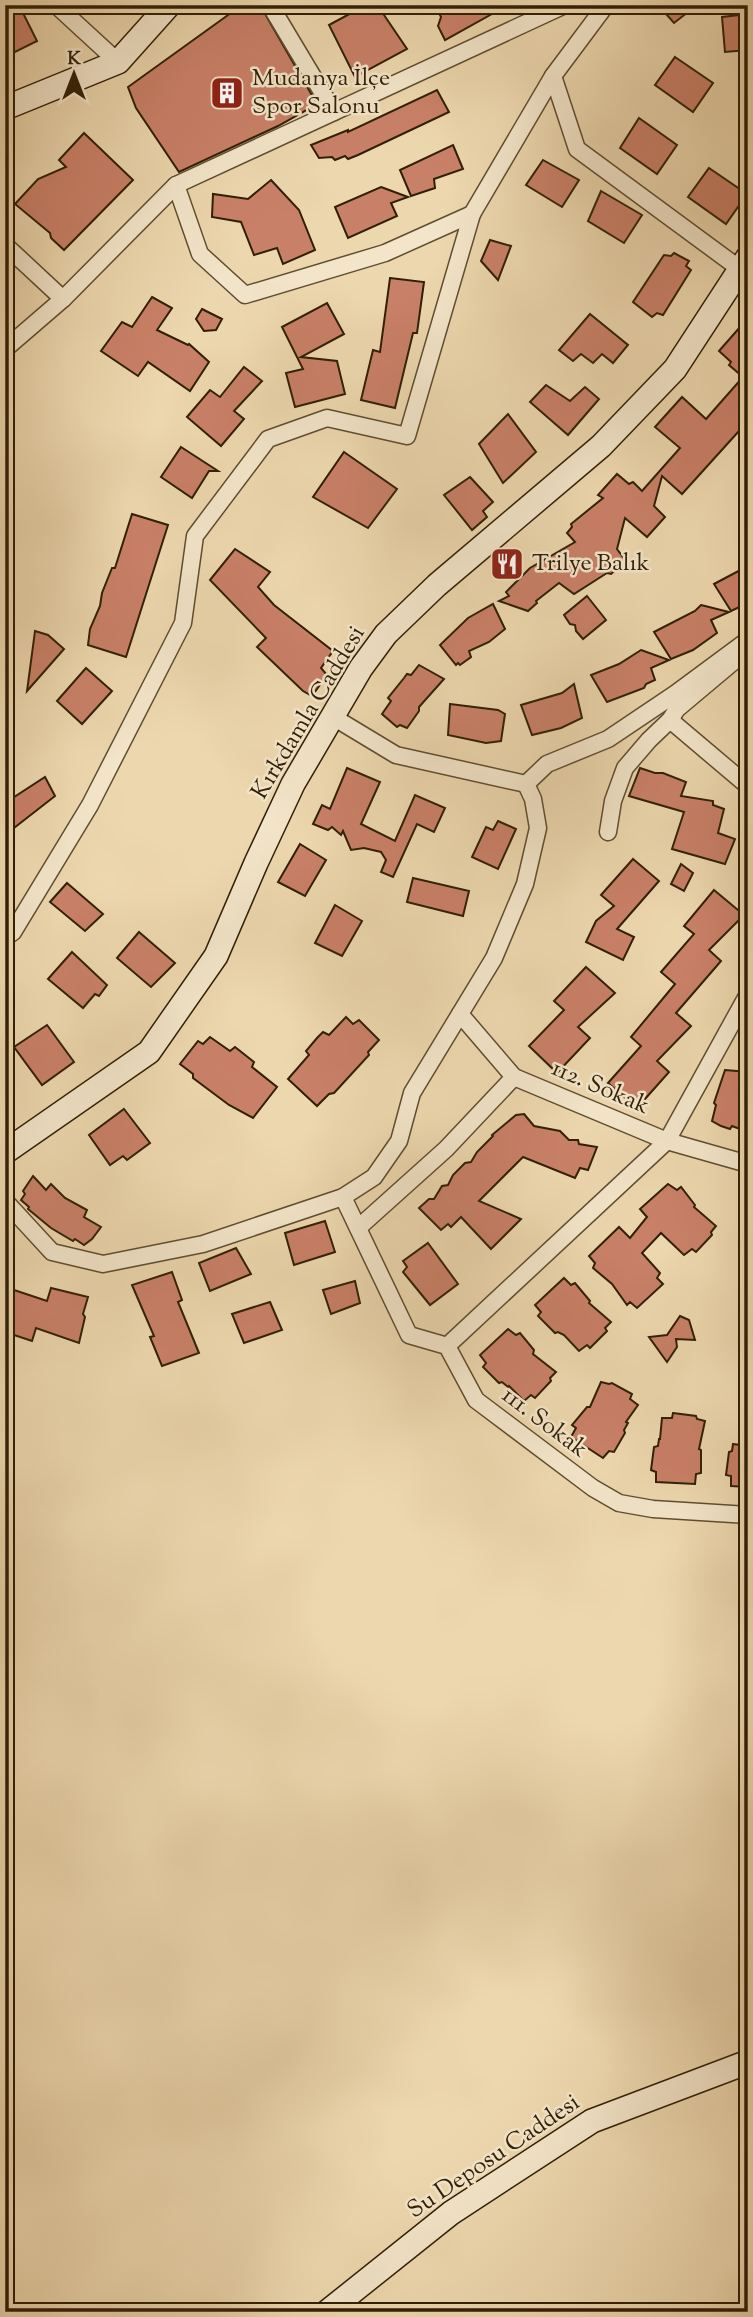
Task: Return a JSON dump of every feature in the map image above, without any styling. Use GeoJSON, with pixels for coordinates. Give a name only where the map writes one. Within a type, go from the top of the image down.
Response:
{"type":"FeatureCollection","features":[{"type":"Feature","properties":{"kind":"street"},"geometry":{"type":"LineString","coordinates":[[56,5],[118,62]]}},
{"type":"Feature","properties":{"kind":"street"},"geometry":{"type":"LineString","coordinates":[[5,108],[118,62],[169,5]]}},
{"type":"Feature","properties":{"kind":"street"},"geometry":{"type":"LineString","coordinates":[[270,5],[334,111]]}},
{"type":"Feature","properties":{"kind":"street"},"geometry":{"type":"LineString","coordinates":[[5,349],[63,299],[176,185],[565,5]]}},
{"type":"Feature","properties":{"kind":"street"},"geometry":{"type":"LineString","coordinates":[[5,938],[13,932],[90,805],[183,623],[195,536],[268,439],[327,418],[407,436],[472,214],[553,76],[606,5]]}},
{"type":"Feature","properties":{"kind":"street"},"geometry":{"type":"LineString","coordinates":[[553,76],[577,149],[744,263]]}},
{"type":"Feature","properties":{"kind":"street"},"geometry":{"type":"LineString","coordinates":[[176,185],[200,254],[245,295],[385,253],[472,214]]}},
{"type":"Feature","properties":{"kind":"street"},"geometry":{"type":"LineString","coordinates":[[5,244],[63,299]]}},
{"type":"Feature","properties":{"kind":"street","name":"Kırkdamla Caddesi"},"geometry":{"type":"LineString","coordinates":[[5,1152],[149,1052],[216,956],[293,784],[361,668],[386,634],[437,585],[601,446],[675,369],[744,263]]}},
{"type":"Feature","properties":{"kind":"street"},"geometry":{"type":"LineString","coordinates":[[526,784],[547,764],[608,739],[675,694],[748,639]]}},
{"type":"Feature","properties":{"kind":"street"},"geometry":{"type":"LineString","coordinates":[[608,832],[613,801],[625,768],[677,709],[748,649]]}},
{"type":"Feature","properties":{"kind":"street"},"geometry":{"type":"LineString","coordinates":[[333,717],[396,755],[526,784]]}},
{"type":"Feature","properties":{"kind":"street"},"geometry":{"type":"LineString","coordinates":[[670,720],[748,786]]}},
{"type":"Feature","properties":{"kind":"street"},"geometry":{"type":"LineString","coordinates":[[5,1201],[52,1252],[103,1264],[203,1244],[343,1197],[374,1177],[399,1142],[412,1093],[494,958],[525,884],[538,828],[533,799],[526,784]]}},
{"type":"Feature","properties":{"kind":"street"},"geometry":{"type":"LineString","coordinates":[[343,1197],[409,1335],[447,1346],[667,1142],[748,994]]}},
{"type":"Feature","properties":{"kind":"street","name":"112. Sokak"},"geometry":{"type":"LineString","coordinates":[[460,1014],[514,1077],[667,1142],[748,1164]]}},
{"type":"Feature","properties":{"kind":"street"},"geometry":{"type":"LineString","coordinates":[[358,1227],[446,1149],[514,1077]]}},
{"type":"Feature","properties":{"kind":"street","name":"111. Sokak"},"geometry":{"type":"LineString","coordinates":[[447,1346],[477,1400],[593,1488],[619,1503],[653,1509],[748,1515]]}},
{"type":"Feature","properties":{"kind":"street","name":"Su Deposu Caddesi"},"geometry":{"type":"LineString","coordinates":[[327,2312],[451,2213],[592,2121],[748,2062]]}},
{"type":"Feature","properties":{"kind":"building"},"geometry":{"type":"Polygon","coordinates":[[[19,5],[37,41],[5,57],[5,11],[19,5]]]}},
{"type":"Feature","properties":{"kind":"building","name":"Mudanya İlçe Spor Salonu"},"geometry":{"type":"Polygon","coordinates":[[[242,5],[260,5],[317,104],[278,126],[179,172],[136,108],[128,87],[242,5]]]}},
{"type":"Feature","properties":{"kind":"building"},"geometry":{"type":"Polygon","coordinates":[[[366,5],[396,5],[384,15],[407,49],[355,77],[329,25],[366,5]]]}},
{"type":"Feature","properties":{"kind":"building"},"geometry":{"type":"Polygon","coordinates":[[[435,5],[508,5],[445,40],[438,26],[441,17],[435,5]]]}},
{"type":"Feature","properties":{"kind":"building"},"geometry":{"type":"Polygon","coordinates":[[[658,5],[697,5],[674,23],[658,5]]]}},
{"type":"Feature","properties":{"kind":"building"},"geometry":{"type":"Polygon","coordinates":[[[748,14],[748,50],[725,52],[722,17],[748,14]]]}},
{"type":"Feature","properties":{"kind":"building"},"geometry":{"type":"Polygon","coordinates":[[[675,57],[713,83],[693,112],[655,85],[675,57]]]}},
{"type":"Feature","properties":{"kind":"building"},"geometry":{"type":"Polygon","coordinates":[[[437,90],[449,112],[358,155],[335,160],[332,157],[319,158],[311,145],[348,132],[437,90]]]}},
{"type":"Feature","properties":{"kind":"building"},"geometry":{"type":"Polygon","coordinates":[[[639,118],[677,145],[657,174],[620,148],[639,118]]]}},
{"type":"Feature","properties":{"kind":"building"},"geometry":{"type":"Polygon","coordinates":[[[84,133],[133,180],[64,250],[51,238],[50,233],[15,204],[38,179],[66,167],[59,160],[84,133]]]}},
{"type":"Feature","properties":{"kind":"building"},"geometry":{"type":"Polygon","coordinates":[[[453,145],[463,169],[434,179],[435,188],[411,196],[400,170],[453,145]]]}},
{"type":"Feature","properties":{"kind":"building"},"geometry":{"type":"Polygon","coordinates":[[[543,160],[579,180],[562,207],[526,185],[543,160]]]}},
{"type":"Feature","properties":{"kind":"building"},"geometry":{"type":"Polygon","coordinates":[[[709,168],[747,194],[726,224],[688,197],[709,168]]]}},
{"type":"Feature","properties":{"kind":"building"},"geometry":{"type":"Polygon","coordinates":[[[271,180],[299,210],[315,250],[283,264],[277,248],[254,255],[241,222],[212,217],[213,194],[248,199],[271,180]]]}},
{"type":"Feature","properties":{"kind":"building"},"geometry":{"type":"Polygon","coordinates":[[[381,187],[408,197],[391,203],[397,216],[348,238],[335,207],[381,187]]]}},
{"type":"Feature","properties":{"kind":"building"},"geometry":{"type":"Polygon","coordinates":[[[601,191],[642,215],[624,243],[588,221],[601,191]]]}},
{"type":"Feature","properties":{"kind":"building"},"geometry":{"type":"Polygon","coordinates":[[[490,240],[511,246],[498,280],[481,261],[490,240]]]}},
{"type":"Feature","properties":{"kind":"building"},"geometry":{"type":"Polygon","coordinates":[[[674,253],[689,261],[686,266],[691,270],[663,315],[657,313],[652,317],[633,302],[664,255],[671,256],[674,253]]]}},
{"type":"Feature","properties":{"kind":"building"},"geometry":{"type":"Polygon","coordinates":[[[390,278],[424,282],[417,333],[413,333],[395,408],[361,400],[373,350],[380,352],[390,278]]]}},
{"type":"Feature","properties":{"kind":"building"},"geometry":{"type":"Polygon","coordinates":[[[152,297],[172,308],[157,330],[189,344],[209,362],[190,391],[148,362],[138,376],[101,351],[122,322],[132,327],[152,297]]]}},
{"type":"Feature","properties":{"kind":"building"},"geometry":{"type":"Polygon","coordinates":[[[327,303],[344,334],[301,357],[337,361],[345,394],[295,407],[286,373],[303,369],[282,327],[327,303]]]}},
{"type":"Feature","properties":{"kind":"building"},"geometry":{"type":"Polygon","coordinates":[[[202,309],[222,319],[216,330],[204,331],[196,319],[202,309]]]}},
{"type":"Feature","properties":{"kind":"building"},"geometry":{"type":"Polygon","coordinates":[[[590,314],[628,345],[613,363],[602,354],[593,363],[581,354],[573,361],[559,350],[590,314]]]}},
{"type":"Feature","properties":{"kind":"building"},"geometry":{"type":"Polygon","coordinates":[[[748,318],[748,421],[682,494],[662,476],[654,506],[665,517],[647,537],[625,518],[617,549],[626,561],[611,574],[607,573],[574,594],[559,583],[528,611],[499,601],[509,596],[506,592],[530,568],[575,542],[567,533],[572,527],[571,524],[603,498],[598,495],[617,474],[629,484],[633,482],[642,491],[680,448],[655,427],[682,397],[706,419],[743,377],[729,365],[731,362],[719,351],[748,318]]]}},
{"type":"Feature","properties":{"kind":"building"},"geometry":{"type":"Polygon","coordinates":[[[244,367],[262,381],[234,411],[244,419],[221,446],[187,417],[210,390],[220,397],[244,367]]]}},
{"type":"Feature","properties":{"kind":"building"},"geometry":{"type":"Polygon","coordinates":[[[546,385],[570,401],[585,387],[599,399],[568,435],[530,402],[546,385]]]}},
{"type":"Feature","properties":{"kind":"building"},"geometry":{"type":"Polygon","coordinates":[[[508,414],[536,452],[503,483],[479,444],[508,414]]]}},
{"type":"Feature","properties":{"kind":"building"},"geometry":{"type":"Polygon","coordinates":[[[181,447],[218,471],[209,471],[192,498],[161,477],[181,447]]]}},
{"type":"Feature","properties":{"kind":"building"},"geometry":{"type":"Polygon","coordinates":[[[344,452],[397,489],[368,528],[313,497],[344,452]]]}},
{"type":"Feature","properties":{"kind":"building"},"geometry":{"type":"Polygon","coordinates":[[[470,477],[493,502],[483,511],[487,517],[472,530],[444,495],[470,477]]]}},
{"type":"Feature","properties":{"kind":"building"},"geometry":{"type":"Polygon","coordinates":[[[132,514],[168,525],[126,657],[88,645],[90,629],[100,606],[102,593],[112,568],[115,568],[132,514]]]}},
{"type":"Feature","properties":{"kind":"building"},"geometry":{"type":"Polygon","coordinates":[[[235,549],[270,572],[258,587],[274,605],[333,651],[321,668],[327,675],[312,696],[303,691],[257,647],[266,638],[210,580],[235,549]]]}},
{"type":"Feature","properties":{"kind":"building"},"geometry":{"type":"Polygon","coordinates":[[[748,566],[748,603],[731,611],[714,584],[748,566]]]}},
{"type":"Feature","properties":{"kind":"building"},"geometry":{"type":"Polygon","coordinates":[[[587,596],[606,620],[583,639],[576,631],[575,625],[570,624],[564,615],[587,596]]]}},
{"type":"Feature","properties":{"kind":"building"},"geometry":{"type":"Polygon","coordinates":[[[493,604],[505,629],[489,642],[469,651],[471,657],[456,665],[440,645],[468,618],[493,604]]]}},
{"type":"Feature","properties":{"kind":"building"},"geometry":{"type":"Polygon","coordinates":[[[701,605],[729,612],[711,620],[717,633],[693,650],[671,659],[654,632],[695,611],[701,605]]]}},
{"type":"Feature","properties":{"kind":"building"},"geometry":{"type":"Polygon","coordinates":[[[35,631],[48,635],[64,649],[27,691],[35,631]]]}},
{"type":"Feature","properties":{"kind":"building"},"geometry":{"type":"Polygon","coordinates":[[[641,650],[669,660],[651,668],[655,680],[644,688],[607,702],[591,675],[619,664],[641,650]]]}},
{"type":"Feature","properties":{"kind":"building"},"geometry":{"type":"Polygon","coordinates":[[[419,665],[444,679],[419,707],[407,728],[400,725],[397,727],[382,714],[391,701],[388,698],[407,674],[411,675],[419,665]]]}},
{"type":"Feature","properties":{"kind":"building"},"geometry":{"type":"Polygon","coordinates":[[[86,668],[112,691],[82,724],[57,701],[86,668]]]}},
{"type":"Feature","properties":{"kind":"building"},"geometry":{"type":"Polygon","coordinates":[[[574,684],[582,718],[561,728],[532,735],[521,705],[562,693],[574,684]]]}},
{"type":"Feature","properties":{"kind":"building"},"geometry":{"type":"Polygon","coordinates":[[[450,704],[498,710],[505,714],[501,741],[486,743],[448,735],[450,704]]]}},
{"type":"Feature","properties":{"kind":"building"},"geometry":{"type":"Polygon","coordinates":[[[347,768],[380,782],[361,824],[395,841],[415,795],[445,808],[434,832],[417,824],[393,877],[381,872],[386,860],[381,852],[364,848],[351,850],[343,831],[341,835],[332,827],[328,830],[313,824],[322,805],[330,809],[347,768]]]}},
{"type":"Feature","properties":{"kind":"building"},"geometry":{"type":"Polygon","coordinates":[[[640,768],[686,782],[681,796],[713,801],[713,805],[724,809],[718,833],[735,839],[725,864],[672,849],[684,812],[629,796],[640,768]]]}},
{"type":"Feature","properties":{"kind":"building"},"geometry":{"type":"Polygon","coordinates":[[[45,777],[55,796],[5,835],[5,803],[45,777]]]}},
{"type":"Feature","properties":{"kind":"building"},"geometry":{"type":"Polygon","coordinates":[[[498,821],[516,829],[498,869],[472,857],[486,827],[493,830],[498,821]]]}},
{"type":"Feature","properties":{"kind":"building"},"geometry":{"type":"Polygon","coordinates":[[[300,844],[326,860],[305,896],[278,882],[300,844]]]}},
{"type":"Feature","properties":{"kind":"building"},"geometry":{"type":"Polygon","coordinates":[[[633,859],[659,881],[617,929],[634,937],[623,960],[586,942],[596,921],[614,906],[601,895],[633,859]]]}},
{"type":"Feature","properties":{"kind":"building"},"geometry":{"type":"Polygon","coordinates":[[[681,864],[693,873],[684,891],[671,884],[681,864]]]}},
{"type":"Feature","properties":{"kind":"building"},"geometry":{"type":"Polygon","coordinates":[[[413,878],[469,891],[463,916],[407,902],[413,878]]]}},
{"type":"Feature","properties":{"kind":"building"},"geometry":{"type":"Polygon","coordinates":[[[67,883],[103,914],[85,931],[50,902],[67,883]]]}},
{"type":"Feature","properties":{"kind":"building"},"geometry":{"type":"Polygon","coordinates":[[[714,890],[744,915],[709,950],[721,961],[676,1013],[691,1026],[657,1061],[669,1072],[637,1108],[608,1083],[641,1046],[631,1037],[675,984],[661,972],[694,934],[684,926],[714,890]]]}},
{"type":"Feature","properties":{"kind":"building"},"geometry":{"type":"Polygon","coordinates":[[[335,905],[362,921],[342,956],[315,943],[335,905]]]}},
{"type":"Feature","properties":{"kind":"building"},"geometry":{"type":"Polygon","coordinates":[[[139,932],[175,963],[151,987],[117,958],[139,932]]]}},
{"type":"Feature","properties":{"kind":"building"},"geometry":{"type":"Polygon","coordinates":[[[72,952],[107,985],[99,996],[95,994],[83,1008],[48,979],[72,952]]]}},
{"type":"Feature","properties":{"kind":"building"},"geometry":{"type":"Polygon","coordinates":[[[586,967],[615,993],[578,1027],[590,1038],[557,1073],[529,1046],[564,1010],[554,1001],[586,967]]]}},
{"type":"Feature","properties":{"kind":"building"},"geometry":{"type":"Polygon","coordinates":[[[346,1017],[353,1024],[359,1020],[379,1040],[334,1093],[329,1094],[317,1106],[288,1079],[309,1055],[306,1051],[317,1038],[323,1032],[329,1035],[346,1017]]]}},
{"type":"Feature","properties":{"kind":"building"},"geometry":{"type":"Polygon","coordinates":[[[47,1025],[74,1062],[42,1085],[14,1047],[47,1025]]]}},
{"type":"Feature","properties":{"kind":"building"},"geometry":{"type":"Polygon","coordinates":[[[210,1037],[230,1051],[235,1047],[254,1062],[252,1067],[277,1087],[253,1118],[229,1105],[193,1078],[193,1074],[180,1064],[198,1041],[203,1044],[210,1037]]]}},
{"type":"Feature","properties":{"kind":"building"},"geometry":{"type":"Polygon","coordinates":[[[725,1070],[748,1072],[748,1132],[732,1126],[730,1129],[712,1121],[716,1105],[714,1103],[725,1070]]]}},
{"type":"Feature","properties":{"kind":"building"},"geometry":{"type":"Polygon","coordinates":[[[124,1109],[150,1143],[127,1160],[123,1156],[110,1165],[89,1135],[124,1109]]]}},
{"type":"Feature","properties":{"kind":"building"},"geometry":{"type":"Polygon","coordinates":[[[524,1114],[534,1126],[560,1131],[569,1140],[578,1140],[579,1144],[597,1147],[588,1170],[580,1168],[575,1178],[523,1157],[479,1201],[521,1219],[491,1249],[461,1217],[451,1227],[448,1224],[441,1230],[419,1208],[429,1199],[434,1199],[442,1186],[448,1185],[453,1175],[465,1163],[471,1162],[492,1135],[516,1115],[524,1114]]]}},
{"type":"Feature","properties":{"kind":"building"},"geometry":{"type":"Polygon","coordinates":[[[33,1176],[46,1190],[51,1184],[65,1198],[87,1210],[84,1217],[101,1227],[92,1239],[84,1245],[75,1239],[73,1241],[51,1228],[28,1209],[21,1200],[25,1194],[23,1191],[33,1176]]]}},
{"type":"Feature","properties":{"kind":"building"},"geometry":{"type":"Polygon","coordinates":[[[668,1184],[677,1190],[681,1187],[694,1207],[716,1226],[711,1232],[712,1235],[696,1252],[692,1249],[684,1255],[661,1233],[642,1253],[660,1273],[657,1278],[663,1284],[637,1308],[630,1302],[627,1305],[612,1284],[593,1268],[595,1263],[589,1256],[619,1227],[630,1238],[647,1217],[640,1209],[668,1184]]]}},
{"type":"Feature","properties":{"kind":"building"},"geometry":{"type":"Polygon","coordinates":[[[325,1221],[335,1252],[294,1265],[285,1233],[325,1221]]]}},
{"type":"Feature","properties":{"kind":"building"},"geometry":{"type":"Polygon","coordinates":[[[428,1243],[458,1284],[430,1305],[403,1272],[407,1267],[403,1261],[428,1243]]]}},
{"type":"Feature","properties":{"kind":"building"},"geometry":{"type":"Polygon","coordinates":[[[236,1248],[251,1274],[210,1291],[199,1263],[236,1248]]]}},
{"type":"Feature","properties":{"kind":"building"},"geometry":{"type":"Polygon","coordinates":[[[172,1272],[182,1300],[178,1302],[199,1353],[162,1366],[150,1337],[154,1336],[132,1285],[172,1272]]]}},
{"type":"Feature","properties":{"kind":"building"},"geometry":{"type":"Polygon","coordinates":[[[564,1278],[571,1285],[575,1283],[589,1303],[611,1322],[605,1328],[607,1331],[590,1348],[587,1345],[579,1351],[564,1335],[555,1333],[538,1316],[541,1312],[535,1305],[564,1278]]]}},
{"type":"Feature","properties":{"kind":"building"},"geometry":{"type":"Polygon","coordinates":[[[355,1281],[360,1303],[331,1314],[323,1290],[355,1281]]]}},
{"type":"Feature","properties":{"kind":"building"},"geometry":{"type":"Polygon","coordinates":[[[5,1287],[47,1301],[51,1288],[88,1297],[79,1343],[36,1328],[32,1341],[5,1332],[5,1287]]]}},
{"type":"Feature","properties":{"kind":"building"},"geometry":{"type":"Polygon","coordinates":[[[270,1302],[282,1330],[244,1343],[232,1314],[270,1302]]]}},
{"type":"Feature","properties":{"kind":"building"},"geometry":{"type":"Polygon","coordinates":[[[680,1316],[689,1320],[695,1340],[676,1339],[677,1347],[667,1362],[649,1337],[667,1335],[680,1316]]]}},
{"type":"Feature","properties":{"kind":"building"},"geometry":{"type":"Polygon","coordinates":[[[508,1329],[516,1335],[520,1333],[534,1350],[533,1354],[556,1372],[535,1398],[531,1395],[524,1401],[509,1386],[499,1383],[483,1367],[486,1363],[480,1355],[508,1329]]]}},
{"type":"Feature","properties":{"kind":"building"},"geometry":{"type":"Polygon","coordinates":[[[601,1382],[612,1383],[632,1394],[630,1399],[638,1405],[626,1422],[625,1433],[614,1452],[609,1451],[603,1458],[571,1437],[576,1428],[572,1425],[587,1407],[590,1407],[601,1382]]]}},
{"type":"Feature","properties":{"kind":"building"},"geometry":{"type":"Polygon","coordinates":[[[673,1413],[696,1416],[697,1419],[705,1421],[699,1449],[701,1473],[696,1474],[695,1484],[656,1482],[656,1472],[651,1470],[654,1447],[658,1446],[660,1439],[662,1418],[672,1418],[673,1413]]]}},
{"type":"Feature","properties":{"kind":"building"},"geometry":{"type":"Polygon","coordinates":[[[733,1444],[748,1446],[748,1487],[731,1486],[731,1476],[726,1475],[729,1452],[732,1451],[733,1444]]]}},
{"type":"Feature","properties":{"kind":"place","name":"Mudanya İlçe Spor Salonu"},"geometry":{"type":"Point","coordinates":[227,93]}},
{"type":"Feature","properties":{"kind":"place","name":"Trilye Balık"},"geometry":{"type":"Point","coordinates":[507,564]}}]}
